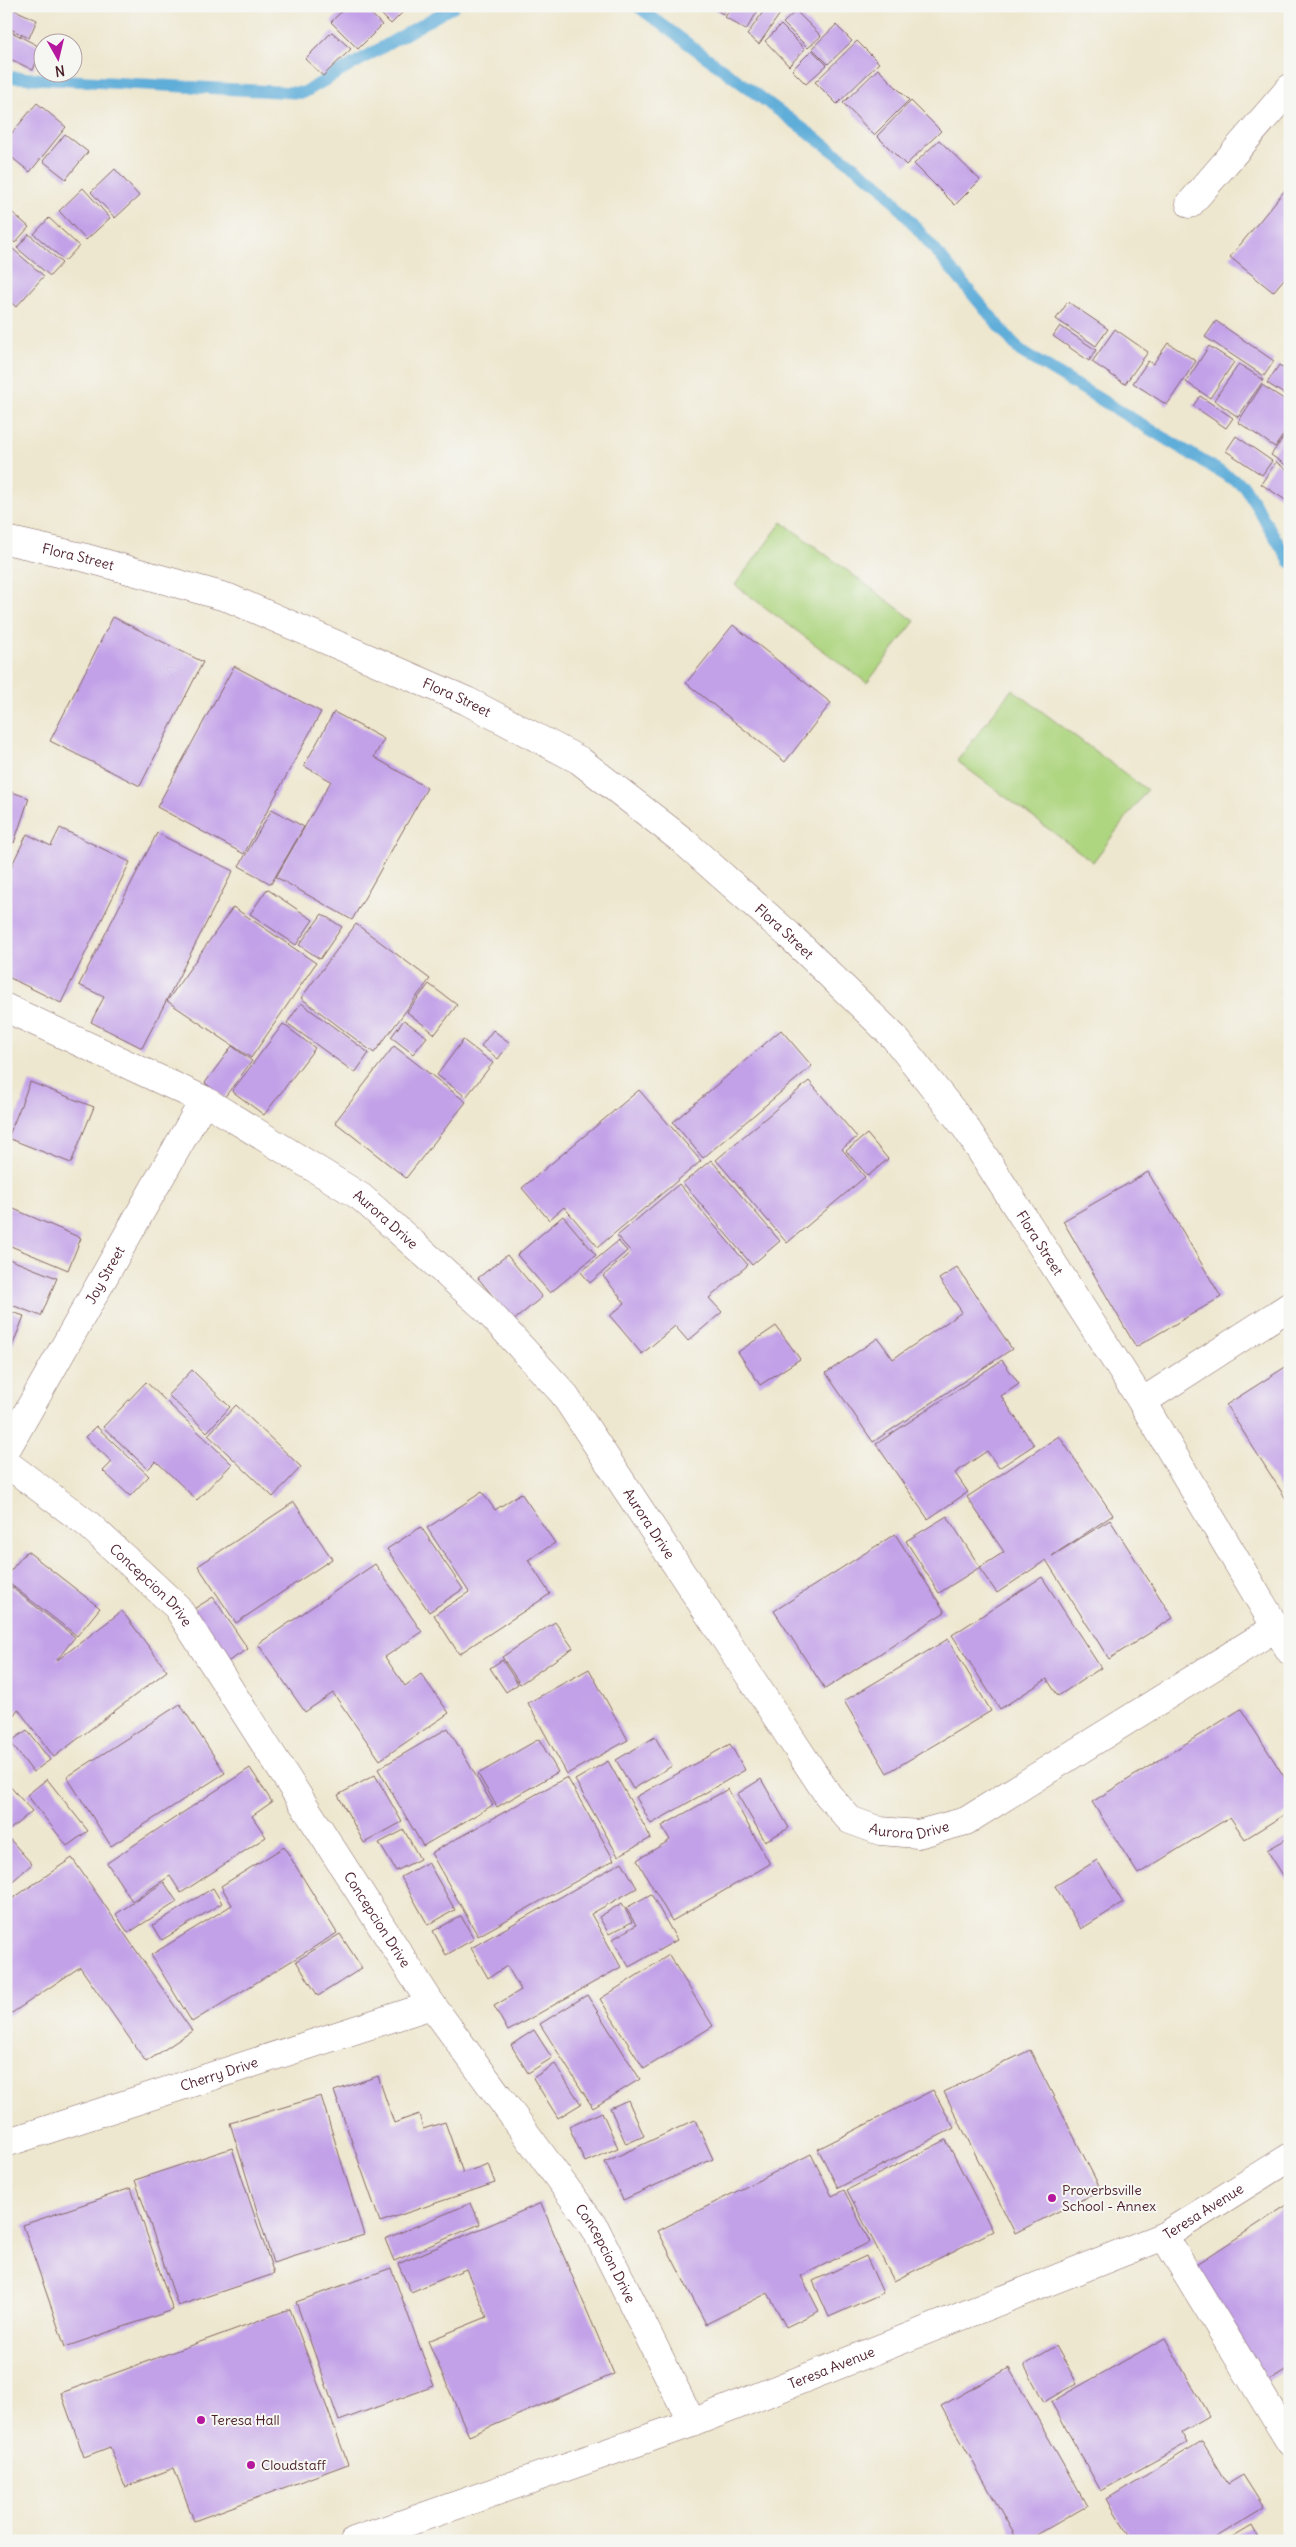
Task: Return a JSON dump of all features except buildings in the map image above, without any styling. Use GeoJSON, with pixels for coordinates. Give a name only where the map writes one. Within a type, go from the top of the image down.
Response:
{"type":"FeatureCollection","features":[{"type":"Feature","properties":{"kind":"street"},"geometry":{"type":"LineString","coordinates":[[1190,204],[1290,88]]}},
{"type":"Feature","properties":{"kind":"street","name":"Flora Street"},"geometry":{"type":"LineString","coordinates":[[6,540],[86,558],[229,598],[467,701],[579,760],[682,840],[789,935],[894,1038],[966,1128],[1142,1402],[1290,1651]]}},
{"type":"Feature","properties":{"kind":"street","name":"Aurora Drive"},"geometry":{"type":"LineString","coordinates":[[6,1008],[204,1100],[361,1197],[484,1308],[563,1393],[828,1795],[850,1820],[880,1831],[918,1834],[966,1821],[1275,1628]]}},
{"type":"Feature","properties":{"kind":"street","name":"Joy Street"},"geometry":{"type":"LineString","coordinates":[[6,1450],[204,1100]]}},
{"type":"Feature","properties":{"kind":"street"},"geometry":{"type":"LineString","coordinates":[[1142,1402],[1290,1306]]}},
{"type":"Feature","properties":{"kind":"street","name":"Concepcion Drive"},"geometry":{"type":"LineString","coordinates":[[6,1463],[90,1525],[177,1607],[432,2005],[595,2228],[692,2423]]}},
{"type":"Feature","properties":{"kind":"street","name":"Cherry Drive"},"geometry":{"type":"LineString","coordinates":[[6,2143],[432,2005]]}},
{"type":"Feature","properties":{"kind":"street","name":"Teresa Avenue"},"geometry":{"type":"LineString","coordinates":[[354,2541],[692,2423],[1164,2236],[1290,2157]]}},
{"type":"Feature","properties":{"kind":"street"},"geometry":{"type":"LineString","coordinates":[[1164,2236],[1290,2442]]}},
{"type":"Feature","properties":{"kind":"green space"},"geometry":{"type":"Polygon","coordinates":[[[782,522],[915,621],[867,683],[735,585],[782,522]]]}},
{"type":"Feature","properties":{"kind":"green space"},"geometry":{"type":"Polygon","coordinates":[[[1012,689],[1147,790],[1093,862],[957,761],[1012,689]]]}},
{"type":"Feature","properties":{"kind":"waterway"},"geometry":{"type":"LineString","coordinates":[[6,77],[303,93],[454,6]]}},
{"type":"Feature","properties":{"kind":"waterway"},"geometry":{"type":"LineString","coordinates":[[637,6],[882,187],[1020,351],[1244,486],[1290,562]]}},
{"type":"Feature","properties":{"kind":"place","name":"Proverbsville School - Annex"},"geometry":{"type":"Point","coordinates":[1052,2198]}},
{"type":"Feature","properties":{"kind":"place","name":"Teresa Hall"},"geometry":{"type":"Point","coordinates":[201,2420]}},
{"type":"Feature","properties":{"kind":"place","name":"Cloudstaff"},"geometry":{"type":"Point","coordinates":[251,2465]}}]}
